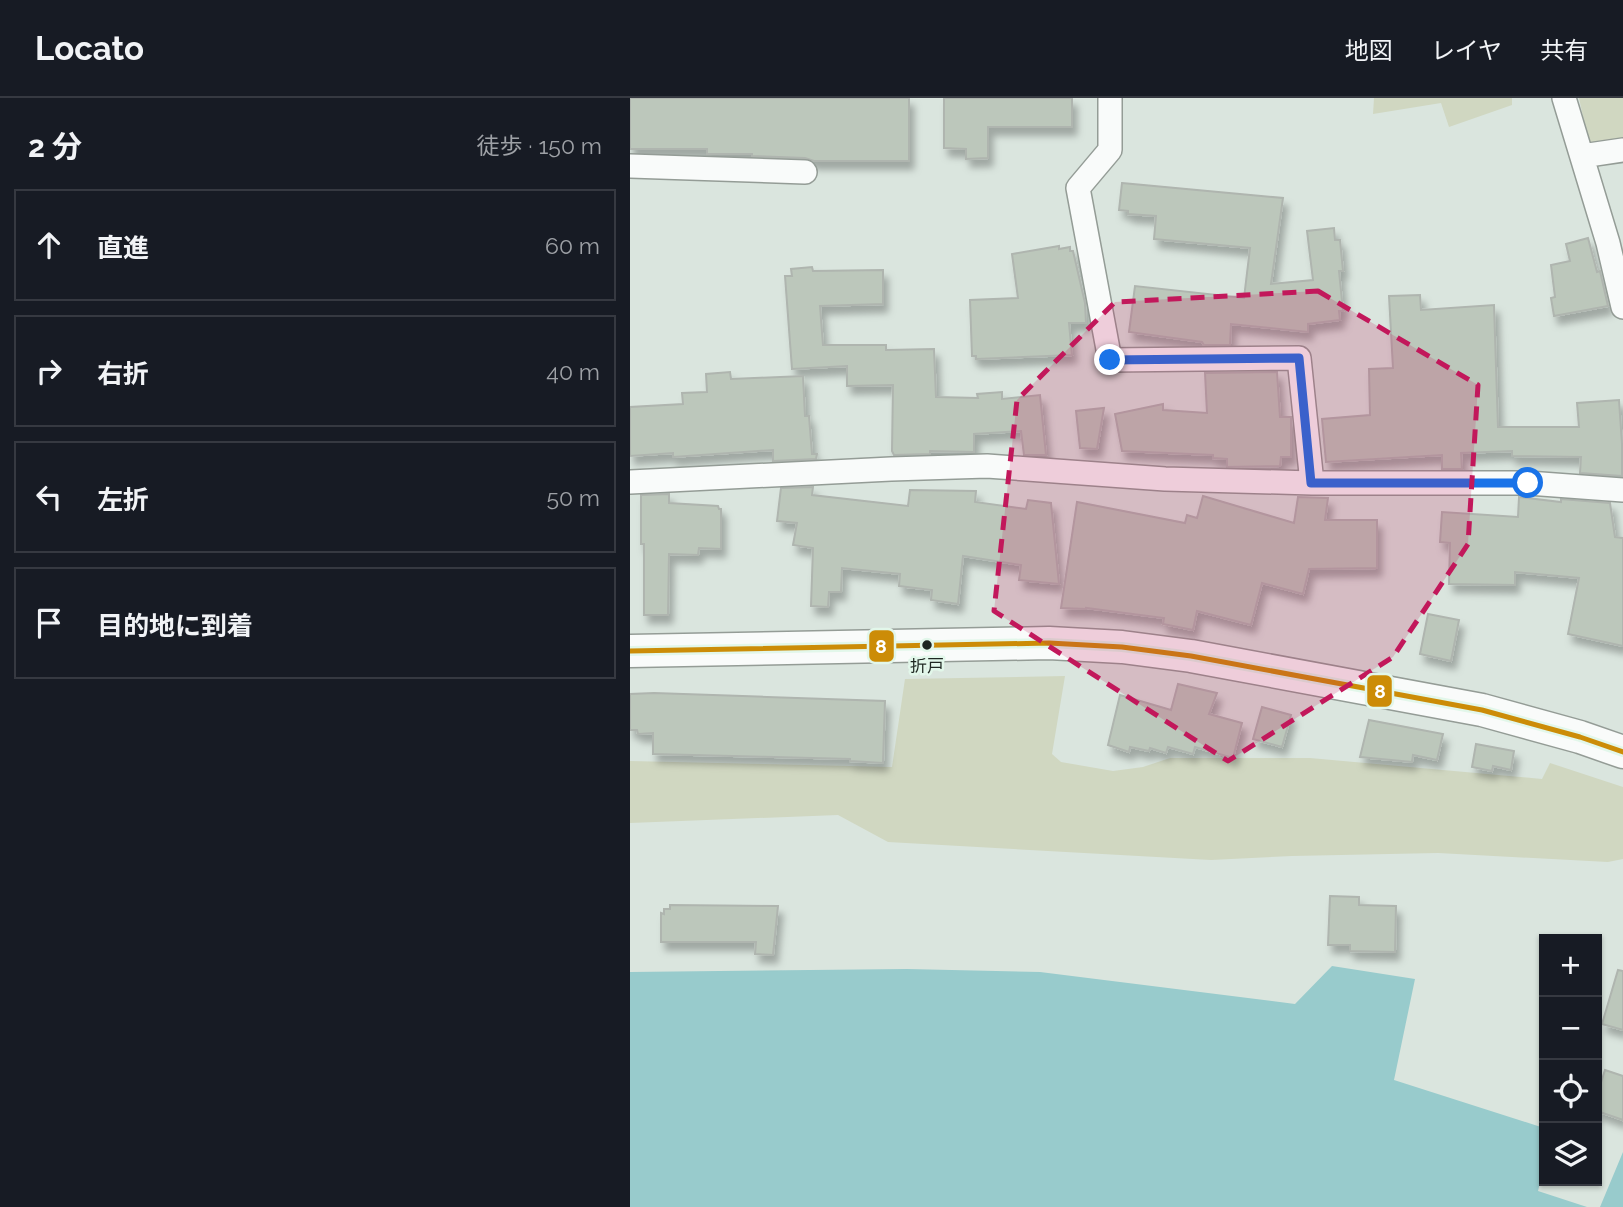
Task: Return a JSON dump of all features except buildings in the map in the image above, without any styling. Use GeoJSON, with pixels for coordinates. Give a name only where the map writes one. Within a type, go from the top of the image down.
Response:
{"type":"FeatureCollection","features":[{"type":"Feature","properties":{"kind":"main road"},"geometry":{"type":"LineString","coordinates":[[630,651],[1049,643],[1122,647],[1191,656],[1482,710],[1580,737],[1623,752]]}},
{"type":"Feature","properties":{"kind":"street"},"geometry":{"type":"LineString","coordinates":[[1110,98],[1110,150],[1079,188],[1110,360],[1299,358],[1311,483]]}},
{"type":"Feature","properties":{"kind":"street"},"geometry":{"type":"LineString","coordinates":[[1564,98],[1582,156],[1615,241],[1623,307]]}},
{"type":"Feature","properties":{"kind":"street"},"geometry":{"type":"LineString","coordinates":[[1582,156],[1623,150]]}},
{"type":"Feature","properties":{"kind":"street"},"geometry":{"type":"LineString","coordinates":[[630,166],[805,172]]}},
{"type":"Feature","properties":{"kind":"street"},"geometry":{"type":"LineString","coordinates":[[630,482],[891,468],[987,466],[1165,479],[1311,483],[1528,483],[1623,490]]}},
{"type":"Feature","properties":{"kind":"highlighted area"},"geometry":{"type":"Polygon","coordinates":[[[1318,291],[1478,385],[1468,544],[1393,657],[1228,761],[994,611],[1017,400],[1115,302],[1318,291]]]}},
{"type":"Feature","properties":{"kind":"green space"},"geometry":{"type":"Polygon","coordinates":[[[1374,98],[1512,98],[1512,105],[1449,127],[1441,103],[1373,114],[1374,98]]]}},
{"type":"Feature","properties":{"kind":"green space"},"geometry":{"type":"Polygon","coordinates":[[[1579,98],[1623,98],[1623,141],[1589,144],[1579,98]]]}},
{"type":"Feature","properties":{"kind":"green space"},"geometry":{"type":"Polygon","coordinates":[[[1065,676],[1052,754],[1061,762],[1113,771],[1143,767],[1170,758],[1310,758],[1542,779],[1550,763],[1623,787],[1623,859],[1608,862],[1438,853],[1211,860],[888,842],[838,815],[630,823],[630,761],[892,767],[905,679],[1065,676]]]}},
{"type":"Feature","properties":{"kind":"water"},"geometry":{"type":"Polygon","coordinates":[[[1332,966],[1415,979],[1394,1080],[1539,1126],[1538,1191],[1587,1207],[630,1207],[630,972],[907,969],[1040,972],[1295,1004],[1332,966]]]}},
{"type":"Feature","properties":{"kind":"water"},"geometry":{"type":"Polygon","coordinates":[[[1623,1152],[1623,1207],[1600,1207],[1623,1152]]]}},
{"type":"Feature","properties":{"kind":"transit line","name":"8"},"geometry":{"type":"LineString","coordinates":[[630,651],[1049,643],[1122,647],[1191,656],[1482,710],[1580,737],[1623,752]]}},
{"type":"Feature","properties":{"kind":"place","name":"折戸"},"geometry":{"type":"Point","coordinates":[927,645]}},
{"type":"Feature","properties":{"kind":"route"},"geometry":{"type":"LineString","coordinates":[[1110,360],[1299,358],[1311,483],[1528,483]]}}]}
